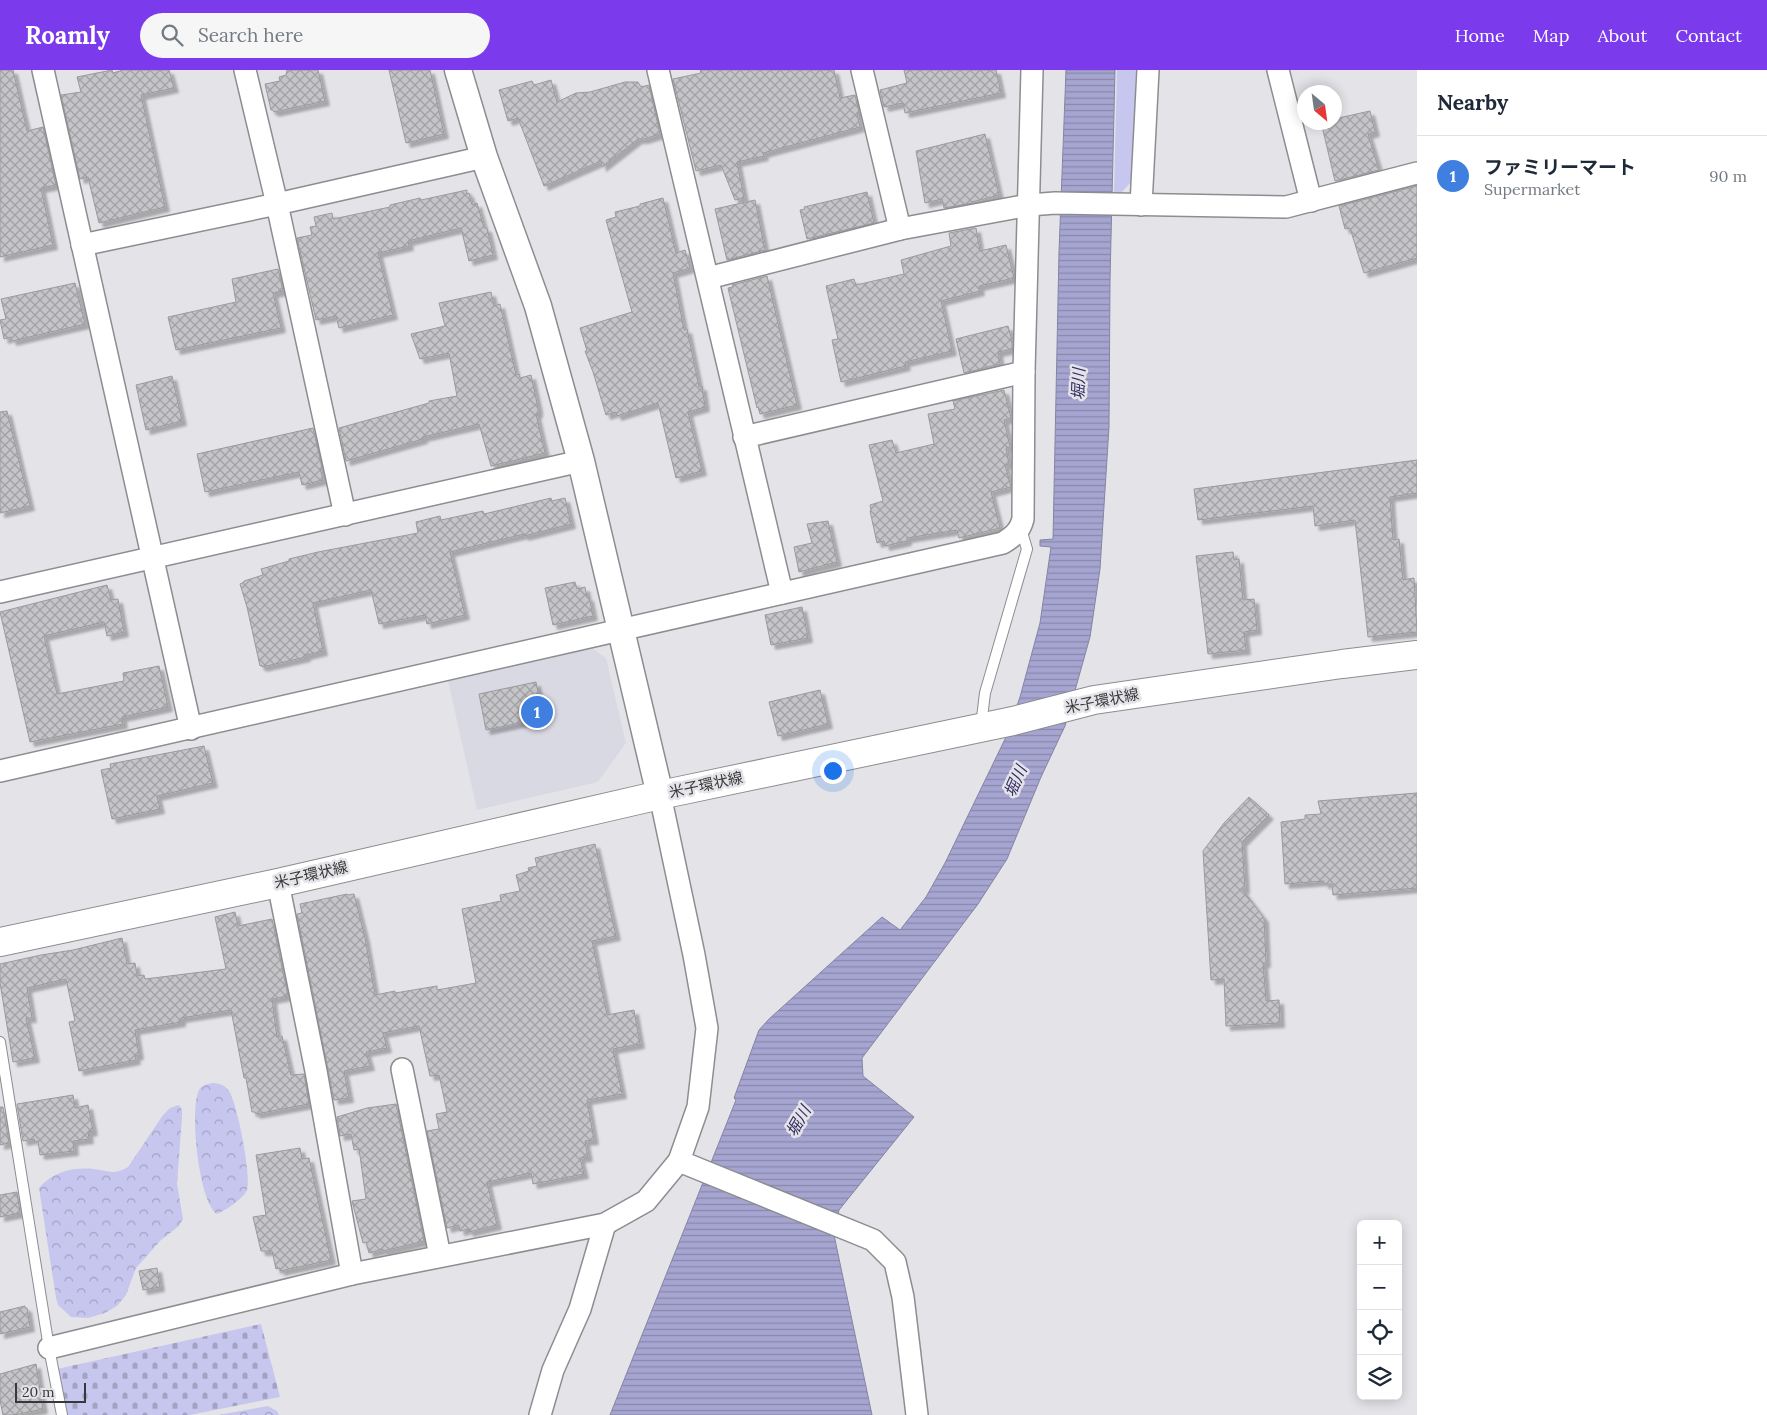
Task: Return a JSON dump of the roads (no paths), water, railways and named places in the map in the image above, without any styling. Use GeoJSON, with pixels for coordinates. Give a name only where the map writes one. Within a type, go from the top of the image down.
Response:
{"type":"FeatureCollection","features":[{"type":"Feature","properties":{"kind":"main road","name":"米子環状線"},"geometry":{"type":"LineString","coordinates":[[0,942],[278,883],[660,795],[1013,721],[1094,700],[1417,655]]}},
{"type":"Feature","properties":{"kind":"street"},"geometry":{"type":"LineString","coordinates":[[43,70],[191,729]]}},
{"type":"Feature","properties":{"kind":"street"},"geometry":{"type":"LineString","coordinates":[[245,70],[277,204],[345,516]]}},
{"type":"Feature","properties":{"kind":"street"},"geometry":{"type":"LineString","coordinates":[[49,1348],[352,1274],[605,1224],[646,1201],[679,1160],[698,1107],[707,1028],[694,955],[660,795],[581,461],[538,306],[484,157],[458,70]]}},
{"type":"Feature","properties":{"kind":"street"},"geometry":{"type":"LineString","coordinates":[[658,70],[782,593]]}},
{"type":"Feature","properties":{"kind":"street"},"geometry":{"type":"LineString","coordinates":[[862,70],[900,229]]}},
{"type":"Feature","properties":{"kind":"street"},"geometry":{"type":"LineString","coordinates":[[0,771],[1004,543],[1021,528],[1023,519],[1024,372],[1032,70]]}},
{"type":"Feature","properties":{"kind":"street"},"geometry":{"type":"LineString","coordinates":[[1141,205],[1148,70]]}},
{"type":"Feature","properties":{"kind":"street"},"geometry":{"type":"LineString","coordinates":[[1278,70],[1311,200]]}},
{"type":"Feature","properties":{"kind":"street"},"geometry":{"type":"LineString","coordinates":[[82,245],[277,204],[484,157]]}},
{"type":"Feature","properties":{"kind":"street"},"geometry":{"type":"LineString","coordinates":[[708,278],[900,229],[1029,205],[1055,203],[1286,207],[1417,173]]}},
{"type":"Feature","properties":{"kind":"street"},"geometry":{"type":"LineString","coordinates":[[744,436],[1024,372]]}},
{"type":"Feature","properties":{"kind":"street"},"geometry":{"type":"LineString","coordinates":[[0,592],[345,516],[581,461]]}},
{"type":"Feature","properties":{"kind":"street"},"geometry":{"type":"LineString","coordinates":[[278,883],[318,1080],[352,1274]]}},
{"type":"Feature","properties":{"kind":"street"},"geometry":{"type":"LineString","coordinates":[[402,1068],[440,1256]]}},
{"type":"Feature","properties":{"kind":"street"},"geometry":{"type":"LineString","coordinates":[[679,1160],[873,1240],[895,1262],[903,1297],[918,1415]]}},
{"type":"Feature","properties":{"kind":"street"},"geometry":{"type":"LineString","coordinates":[[540,1415],[553,1370],[580,1309],[605,1224]]}},
{"type":"Feature","properties":{"kind":"lane"},"geometry":{"type":"LineString","coordinates":[[981,728],[985,693],[1027,549],[1021,528]]}},
{"type":"Feature","properties":{"kind":"lane"},"geometry":{"type":"LineString","coordinates":[[0,1042],[49,1348],[62,1415]]}},
{"type":"Feature","properties":{"kind":"water","name":"堀川"},"geometry":{"type":"Polygon","coordinates":[[[1066,70],[1115,70],[1109,427],[1100,569],[1090,637],[1065,726],[1041,777],[1007,859],[978,904],[862,1058],[863,1076],[914,1117],[839,1210],[834,1235],[872,1415],[610,1415],[736,1100],[734,1098],[759,1030],[882,917],[900,930],[926,897],[945,863],[1006,737],[1020,697],[1040,623],[1051,547],[1040,546],[1040,540],[1053,539],[1059,252],[1066,70]]]}},
{"type":"Feature","properties":{"kind":"place","name":"ファミリーマート"},"geometry":{"type":"Point","coordinates":[537,712]}}]}
